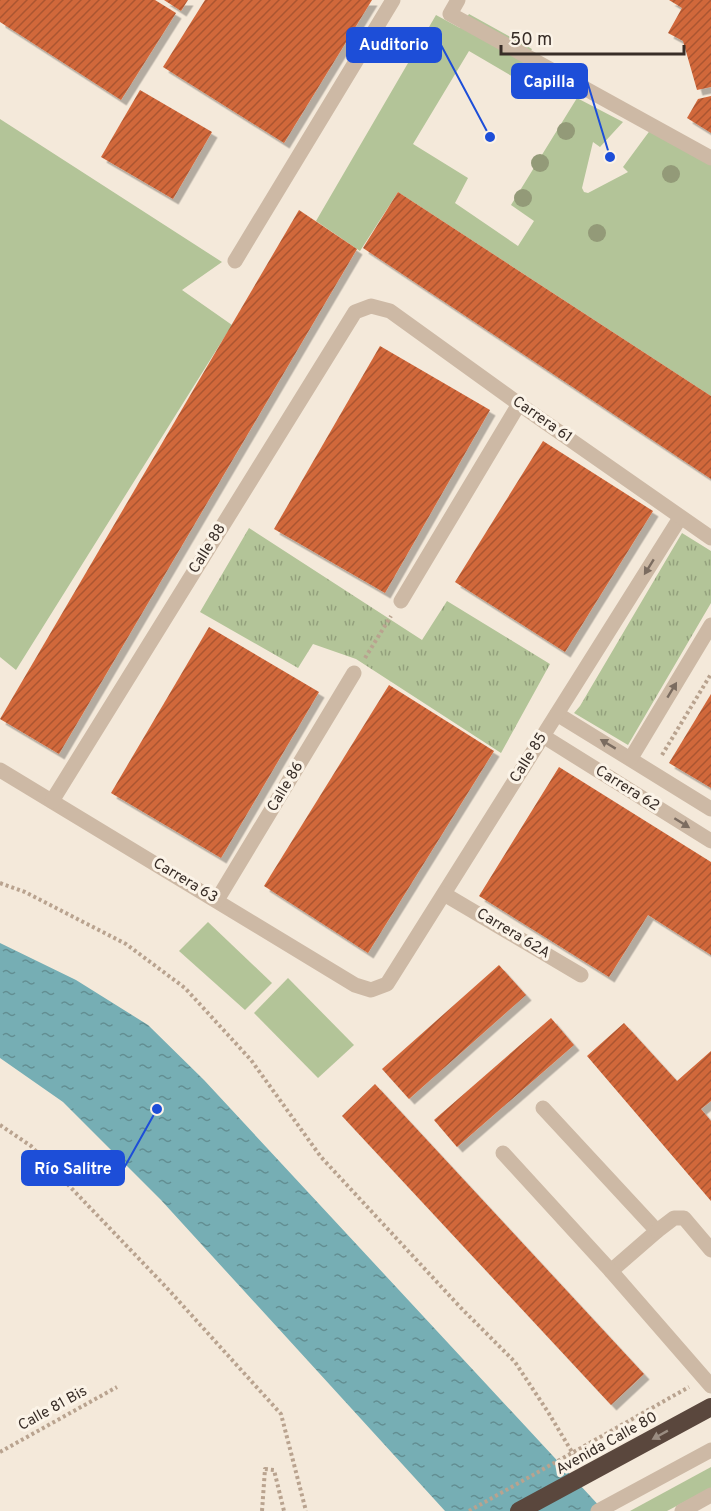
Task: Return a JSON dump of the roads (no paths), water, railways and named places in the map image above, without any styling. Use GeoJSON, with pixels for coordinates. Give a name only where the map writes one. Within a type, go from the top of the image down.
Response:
{"type":"FeatureCollection","features":[{"type":"Feature","properties":{"kind":"highway","name":"Avenida Calle 80"},"geometry":{"type":"LineString","coordinates":[[519,1511],[711,1407]]}},
{"type":"Feature","properties":{"kind":"street"},"geometry":{"type":"LineString","coordinates":[[235,261],[393,0]]}},
{"type":"Feature","properties":{"kind":"street"},"geometry":{"type":"LineString","coordinates":[[458,0],[450,14],[711,158]]}},
{"type":"Feature","properties":{"kind":"street","name":"Carrera 61"},"geometry":{"type":"LineString","coordinates":[[371,306],[390,311],[711,538]]}},
{"type":"Feature","properties":{"kind":"street","name":"Calle 88"},"geometry":{"type":"LineString","coordinates":[[52,801],[355,312],[371,306]]}},
{"type":"Feature","properties":{"kind":"street"},"geometry":{"type":"LineString","coordinates":[[401,601],[519,404]]}},
{"type":"Feature","properties":{"kind":"street","name":"Calle 85"},"geometry":{"type":"LineString","coordinates":[[370,990],[387,984],[680,518]]}},
{"type":"Feature","properties":{"kind":"street"},"geometry":{"type":"LineString","coordinates":[[631,758],[711,625]]}},
{"type":"Feature","properties":{"kind":"street","name":"Calle 86"},"geometry":{"type":"LineString","coordinates":[[217,900],[354,674]]}},
{"type":"Feature","properties":{"kind":"street","name":"Carrera 62"},"geometry":{"type":"LineString","coordinates":[[557,714],[711,809]]}},
{"type":"Feature","properties":{"kind":"street","name":"Carrera 62"},"geometry":{"type":"LineString","coordinates":[[543,736],[711,841]]}},
{"type":"Feature","properties":{"kind":"street","name":"Carrera 63"},"geometry":{"type":"LineString","coordinates":[[0,770],[355,985],[370,990]]}},
{"type":"Feature","properties":{"kind":"street","name":"Carrera 62A"},"geometry":{"type":"LineString","coordinates":[[444,894],[581,975]]}},
{"type":"Feature","properties":{"kind":"street"},"geometry":{"type":"LineString","coordinates":[[543,1108],[657,1231]]}},
{"type":"Feature","properties":{"kind":"street"},"geometry":{"type":"LineString","coordinates":[[502,1154],[611,1271],[708,1382]]}},
{"type":"Feature","properties":{"kind":"street"},"geometry":{"type":"LineString","coordinates":[[611,1271],[674,1218],[684,1218],[711,1250]]}},
{"type":"Feature","properties":{"kind":"street"},"geometry":{"type":"LineString","coordinates":[[598,1511],[711,1450]]}},
{"type":"Feature","properties":{"kind":"street"},"geometry":{"type":"LineString","coordinates":[[682,1511],[711,1495]]}},
{"type":"Feature","properties":{"kind":"water"},"geometry":{"type":"Polygon","coordinates":[[[0,943],[76,980],[148,1025],[204,1080],[604,1511],[445,1511],[161,1200],[63,1102],[0,1058],[0,943]]]}},
{"type":"Feature","properties":{"kind":"place","name":"Auditorio"},"geometry":{"type":"Point","coordinates":[490,137]}},
{"type":"Feature","properties":{"kind":"place","name":"Capilla"},"geometry":{"type":"Point","coordinates":[610,157]}},
{"type":"Feature","properties":{"kind":"place","name":"Río Salitre"},"geometry":{"type":"Point","coordinates":[157,1109]}}]}
